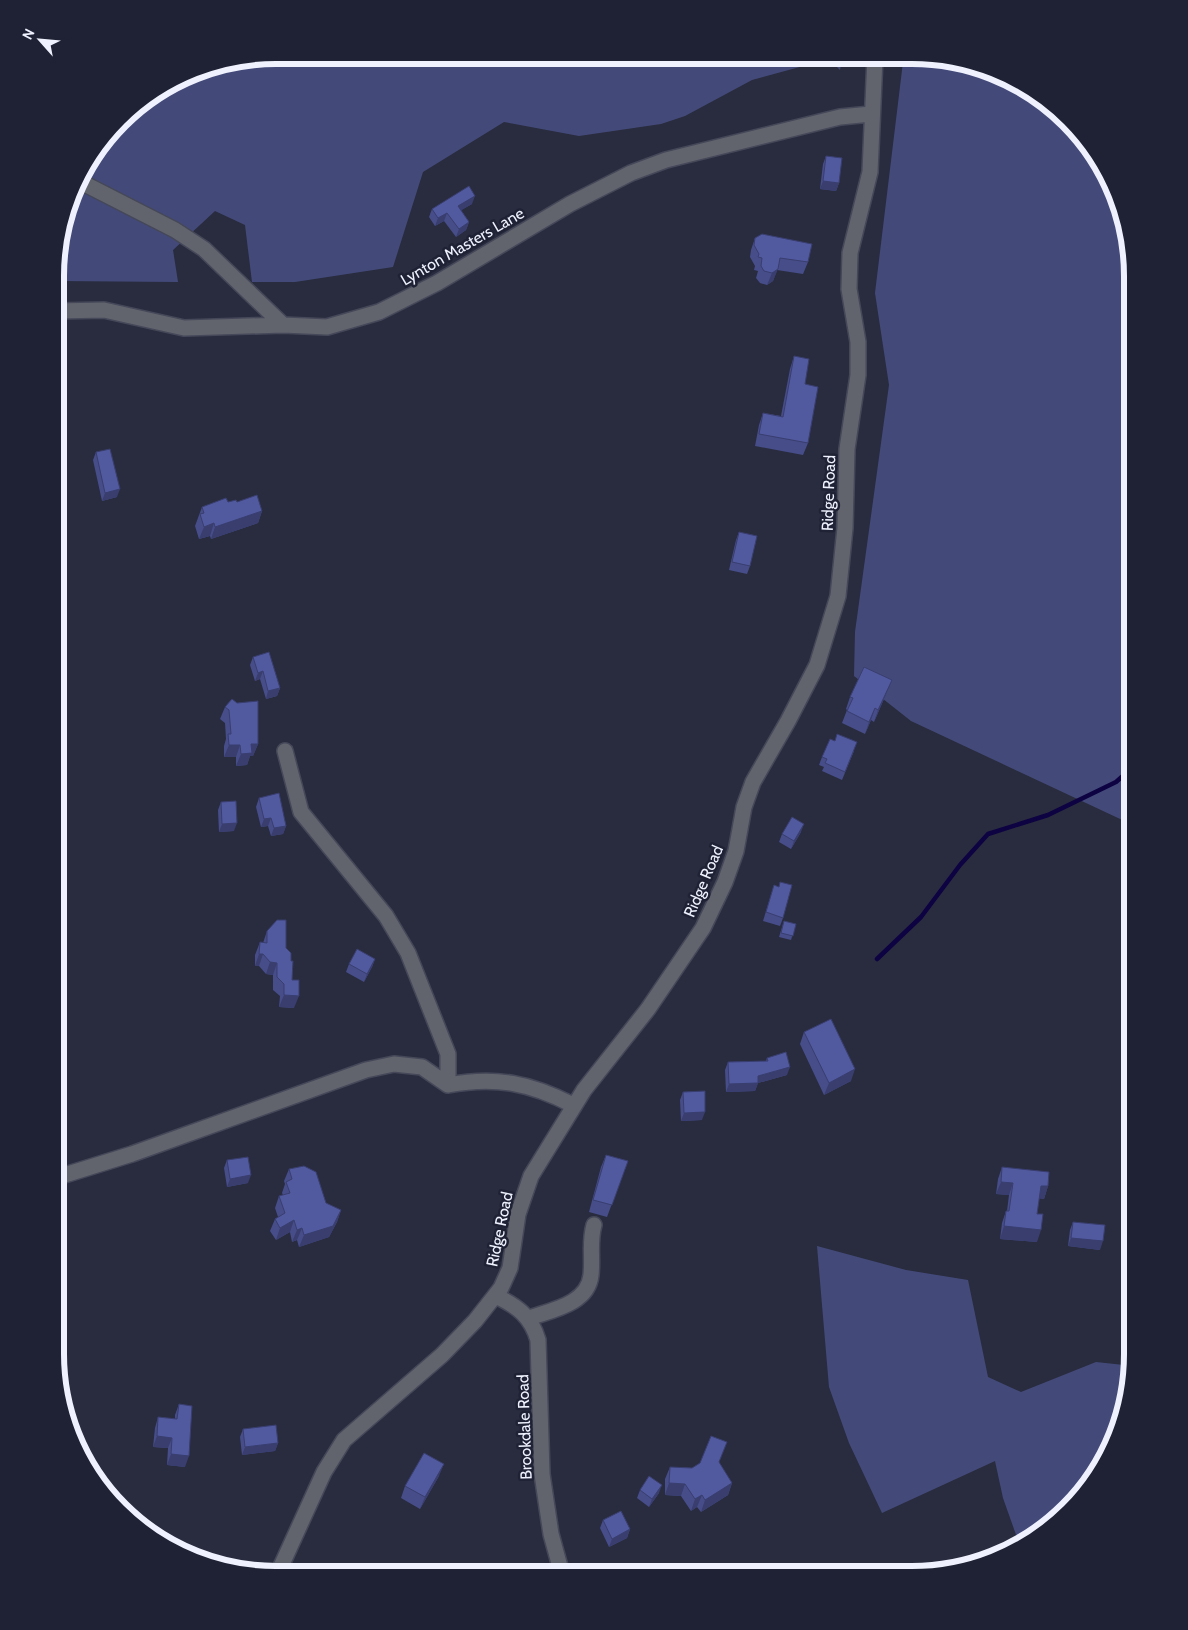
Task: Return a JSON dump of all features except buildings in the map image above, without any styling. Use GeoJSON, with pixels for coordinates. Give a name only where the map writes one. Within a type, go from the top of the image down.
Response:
{"type":"FeatureCollection","features":[{"type":"Feature","properties":{"kind":"street","name":"Ridge Road"},"geometry":{"type":"LineString","coordinates":[[281,1566],[324,1472],[344,1440],[442,1355],[496,1296],[510,1268],[518,1214],[525,1189],[573,1105],[648,1009],[703,928],[725,882],[736,851],[744,807],[752,782],[788,721],[817,664],[838,596],[845,528],[847,449],[858,375],[858,342],[849,289],[850,253],[870,172],[871,114],[875,64]]}},
{"type":"Feature","properties":{"kind":"street","name":"Lynton Masters Lane"},"geometry":{"type":"LineString","coordinates":[[64,311],[104,310],[184,328],[282,325],[327,327],[378,312],[437,283],[603,186],[666,160],[840,117],[871,114]]}},
{"type":"Feature","properties":{"kind":"street"},"geometry":{"type":"LineString","coordinates":[[85,184],[175,230],[204,249],[282,325]]}},
{"type":"Feature","properties":{"kind":"street"},"geometry":{"type":"LineString","coordinates":[[285,751],[301,812],[386,916],[408,952],[448,1054],[448,1085]]}},
{"type":"Feature","properties":{"kind":"street"},"geometry":{"type":"LineString","coordinates":[[64,1175],[132,1154],[366,1070],[394,1064],[422,1067],[448,1085],[476,1080],[513,1082],[554,1095],[573,1105]]}},
{"type":"Feature","properties":{"kind":"street"},"geometry":{"type":"LineString","coordinates":[[496,1296],[514,1305],[529,1318],[569,1304],[580,1297],[587,1287],[591,1276],[590,1247],[594,1225]]}},
{"type":"Feature","properties":{"kind":"street","name":"Brookdale Road"},"geometry":{"type":"LineString","coordinates":[[529,1318],[539,1349],[543,1482],[551,1534],[560,1566]]}},
{"type":"Feature","properties":{"kind":"shaded area"},"geometry":{"type":"Polygon","coordinates":[[[262,64],[811,64],[752,80],[685,116],[661,124],[579,136],[504,122],[423,172],[393,267],[295,282],[252,282],[245,225],[215,211],[173,250],[178,282],[64,281],[64,262],[68,234],[75,208],[86,182],[99,158],[116,136],[136,116],[158,99],[208,75],[234,68],[262,64]]]}},
{"type":"Feature","properties":{"kind":"shaded area"},"geometry":{"type":"Polygon","coordinates":[[[834,64],[841,64],[840,70],[834,64]]]}},
{"type":"Feature","properties":{"kind":"shaded area"},"geometry":{"type":"Polygon","coordinates":[[[903,64],[926,64],[967,71],[993,80],[1018,92],[1052,116],[1072,136],[1089,158],[1113,208],[1120,234],[1124,262],[1124,821],[911,721],[854,676],[855,632],[889,385],[875,293],[903,64]]]}},
{"type":"Feature","properties":{"kind":"shaded area"},"geometry":{"type":"Polygon","coordinates":[[[817,1246],[906,1270],[968,1280],[988,1377],[1021,1392],[1096,1362],[1124,1365],[1120,1396],[1113,1422],[1089,1472],[1072,1494],[1052,1514],[1017,1538],[1003,1498],[995,1461],[882,1513],[849,1443],[829,1387],[817,1246]]]}},
{"type":"Feature","properties":{"kind":"waterway"},"geometry":{"type":"LineString","coordinates":[[877,959],[921,917],[960,865],[988,834],[1048,815],[1116,782],[1124,775]]}}]}
